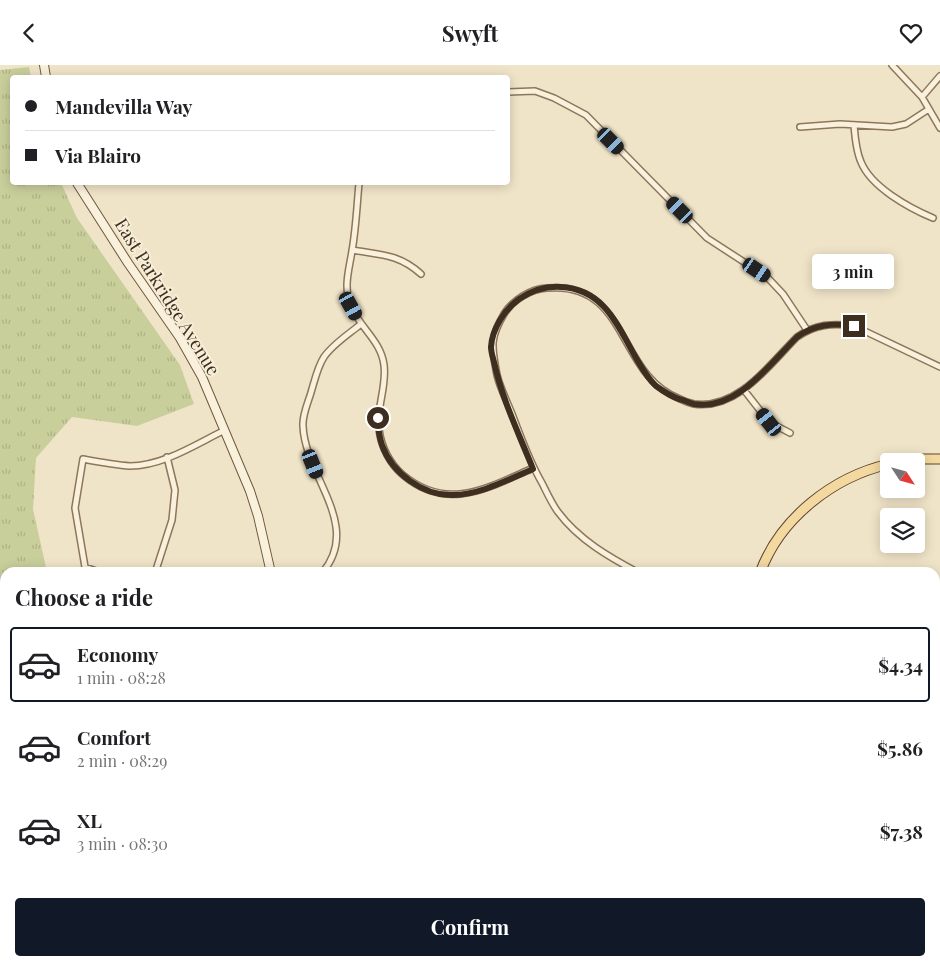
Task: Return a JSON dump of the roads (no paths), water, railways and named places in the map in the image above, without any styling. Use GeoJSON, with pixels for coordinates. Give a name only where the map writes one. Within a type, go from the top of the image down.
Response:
{"type":"FeatureCollection","features":[{"type":"Feature","properties":{"kind":"main road","name":"East Parkridge Avenue"},"geometry":{"type":"LineString","coordinates":[[78,185],[128,263],[180,338],[202,377],[250,491],[270,567]]}},
{"type":"Feature","properties":{"kind":"main road"},"geometry":{"type":"LineString","coordinates":[[925,459],[940,459]]}},
{"type":"Feature","properties":{"kind":"main road"},"geometry":{"type":"LineString","coordinates":[[763,567],[781,535],[811,503],[847,478],[880,467]]}},
{"type":"Feature","properties":{"kind":"street"},"geometry":{"type":"LineString","coordinates":[[892,65],[922,97],[940,127]]}},
{"type":"Feature","properties":{"kind":"street"},"geometry":{"type":"LineString","coordinates":[[922,97],[940,76]]}},
{"type":"Feature","properties":{"kind":"street"},"geometry":{"type":"LineString","coordinates":[[510,92],[536,91],[586,115],[707,238],[767,277],[783,294],[807,329]]}},
{"type":"Feature","properties":{"kind":"street"},"geometry":{"type":"LineString","coordinates":[[800,127],[840,124],[892,127],[906,124],[929,109]]}},
{"type":"Feature","properties":{"kind":"street"},"geometry":{"type":"LineString","coordinates":[[934,117],[940,115]]}},
{"type":"Feature","properties":{"kind":"street"},"geometry":{"type":"LineString","coordinates":[[854,125],[856,145],[861,162],[868,175],[914,210],[933,218]]}},
{"type":"Feature","properties":{"kind":"street"},"geometry":{"type":"LineString","coordinates":[[359,185],[352,250],[347,277],[348,292],[351,306],[361,324],[378,346],[384,365],[384,387],[378,418],[382,445],[389,459],[414,484],[430,492],[453,495],[474,492],[533,469]]}},
{"type":"Feature","properties":{"kind":"street"},"geometry":{"type":"LineString","coordinates":[[352,250],[396,257],[410,264],[421,274]]}},
{"type":"Feature","properties":{"kind":"street"},"geometry":{"type":"LineString","coordinates":[[628,567],[576,533],[558,512],[533,469],[498,380],[491,347],[497,326],[510,306],[527,294],[543,288],[560,287],[579,289],[593,297],[608,311],[642,369],[655,385],[671,395],[693,404],[711,404],[729,399],[744,390],[807,329],[825,325],[854,326],[940,367]]}},
{"type":"Feature","properties":{"kind":"street"},"geometry":{"type":"LineString","coordinates":[[327,567],[335,550],[338,532],[335,518],[306,446],[303,425],[323,358],[333,347],[361,324]]}},
{"type":"Feature","properties":{"kind":"street"},"geometry":{"type":"LineString","coordinates":[[744,390],[769,422],[790,433]]}},
{"type":"Feature","properties":{"kind":"street"},"geometry":{"type":"LineString","coordinates":[[85,567],[75,508],[84,459],[130,465],[145,464],[167,457],[225,430]]}},
{"type":"Feature","properties":{"kind":"street"},"geometry":{"type":"LineString","coordinates":[[157,567],[172,521],[175,490],[167,457]]}}]}
